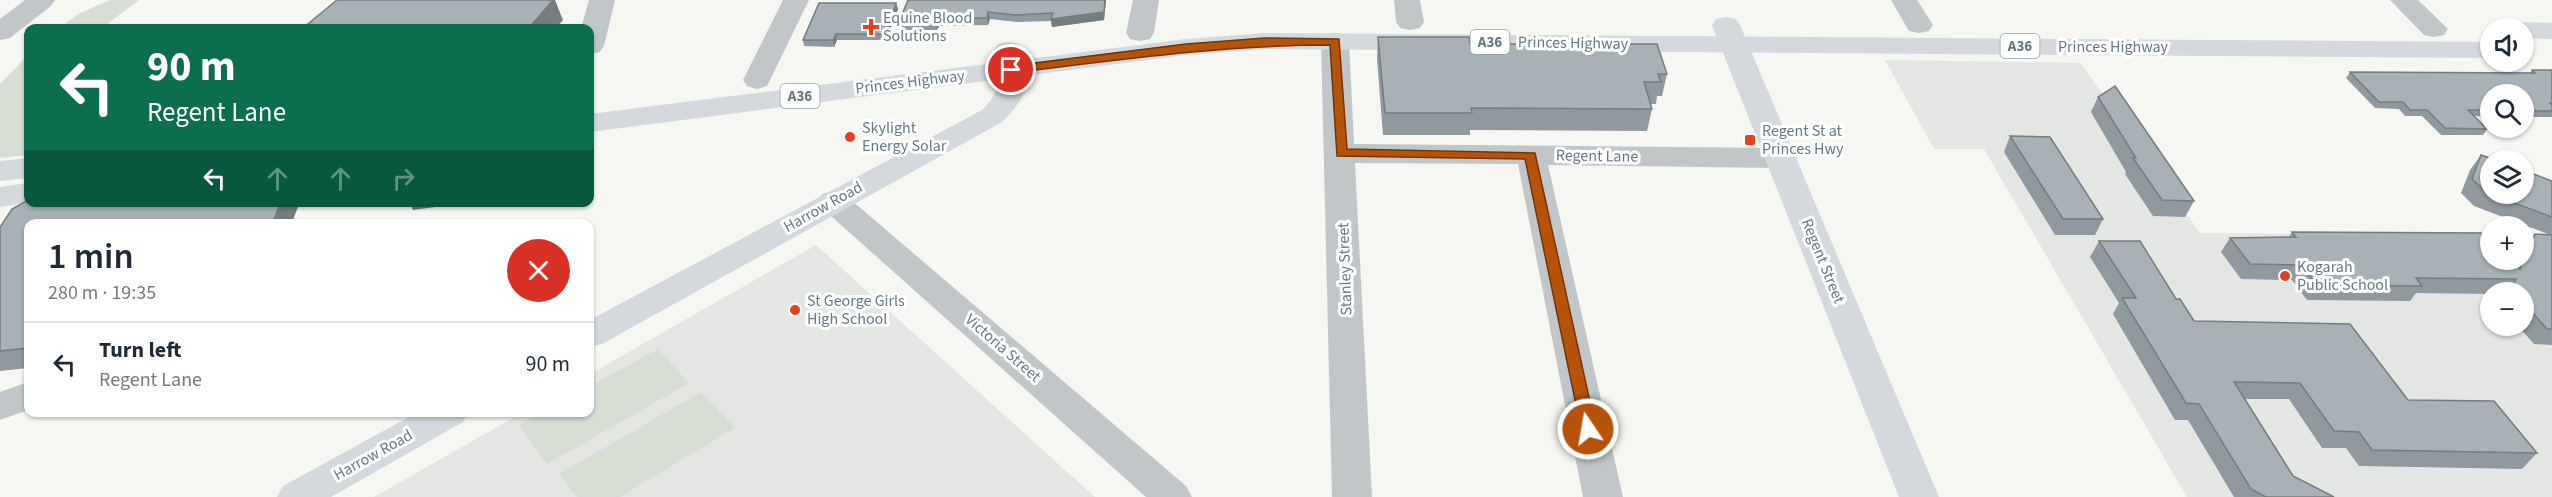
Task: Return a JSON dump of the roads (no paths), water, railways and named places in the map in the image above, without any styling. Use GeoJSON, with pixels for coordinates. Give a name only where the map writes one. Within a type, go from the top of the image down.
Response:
{"type":"FeatureCollection","features":[{"type":"Feature","properties":{"kind":"main road","name":"Princes Highway"},"geometry":{"type":"LineString","coordinates":[[594,122],[1009,60],[1140,33],[1408,11],[1730,34],[2480,50]]}},
{"type":"Feature","properties":{"kind":"main road","name":"Princes Highway"},"geometry":{"type":"LineString","coordinates":[[594,101],[757,80],[1265,41],[1730,34],[1919,25],[2480,30]]}},
{"type":"Feature","properties":{"kind":"main road"},"geometry":{"type":"LineString","coordinates":[[2534,30],[2552,31]]}},
{"type":"Feature","properties":{"kind":"main road","name":"Regent Street"},"geometry":{"type":"LineString","coordinates":[[1730,34],[1919,497]]}},
{"type":"Feature","properties":{"kind":"main road"},"geometry":{"type":"LineString","coordinates":[[2534,50],[2552,50]]}},
{"type":"Feature","properties":{"kind":"main road","name":"Harrow Road"},"geometry":{"type":"LineString","coordinates":[[594,333],[992,116],[1010,100],[1013,85],[1009,60]]}},
{"type":"Feature","properties":{"kind":"main road"},"geometry":{"type":"LineString","coordinates":[[0,171],[24,168]]}},
{"type":"Feature","properties":{"kind":"main road"},"geometry":{"type":"LineString","coordinates":[[0,196],[24,194]]}},
{"type":"Feature","properties":{"kind":"main road","name":"Harrow Road"},"geometry":{"type":"LineString","coordinates":[[297,497],[441,417]]}},
{"type":"Feature","properties":{"kind":"street"},"geometry":{"type":"LineString","coordinates":[[0,32],[42,0]]}},
{"type":"Feature","properties":{"kind":"street"},"geometry":{"type":"LineString","coordinates":[[36,24],[62,0]]}},
{"type":"Feature","properties":{"kind":"street"},"geometry":{"type":"LineString","coordinates":[[594,31],[602,0]]}},
{"type":"Feature","properties":{"kind":"street"},"geometry":{"type":"LineString","coordinates":[[757,80],[796,0]]}},
{"type":"Feature","properties":{"kind":"street"},"geometry":{"type":"LineString","coordinates":[[1140,33],[1146,0]]}},
{"type":"Feature","properties":{"kind":"street"},"geometry":{"type":"LineString","coordinates":[[1904,0],[1919,25]]}},
{"type":"Feature","properties":{"kind":"street"},"geometry":{"type":"LineString","coordinates":[[2403,0],[2434,29]]}},
{"type":"Feature","properties":{"kind":"street"},"geometry":{"type":"LineString","coordinates":[[0,56],[24,35]]}},
{"type":"Feature","properties":{"kind":"street","name":"Stanley Street"},"geometry":{"type":"LineString","coordinates":[[1335,41],[1353,497]]}},
{"type":"Feature","properties":{"kind":"street","name":"Regent Lane"},"geometry":{"type":"LineString","coordinates":[[1341,153],[1782,158]]}},
{"type":"Feature","properties":{"kind":"street"},"geometry":{"type":"LineString","coordinates":[[1531,155],[1603,497]]}},
{"type":"Feature","properties":{"kind":"street"},"geometry":{"type":"LineString","coordinates":[[6,228],[24,200]]}},
{"type":"Feature","properties":{"kind":"street","name":"Victoria Street"},"geometry":{"type":"LineString","coordinates":[[833,201],[1172,497]]}},
{"type":"Feature","properties":{"kind":"street"},"geometry":{"type":"LineString","coordinates":[[0,406],[24,397]]}},
{"type":"Feature","properties":{"kind":"place","name":"Equine Blood Solutions"},"geometry":{"type":"Point","coordinates":[871,27]}},
{"type":"Feature","properties":{"kind":"place","name":"Skylight Energy Solar"},"geometry":{"type":"Point","coordinates":[850,137]}},
{"type":"Feature","properties":{"kind":"place","name":"Regent St at Princes Hwy"},"geometry":{"type":"Point","coordinates":[1750,140]}},
{"type":"Feature","properties":{"kind":"place","name":"Kogarah Public School"},"geometry":{"type":"Point","coordinates":[2285,276]}},
{"type":"Feature","properties":{"kind":"place","name":"St George Girls High School"},"geometry":{"type":"Point","coordinates":[795,310]}}]}
